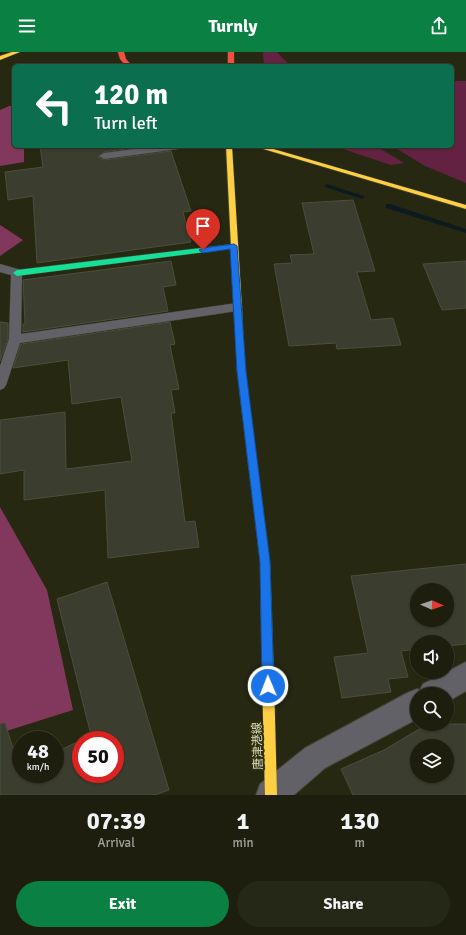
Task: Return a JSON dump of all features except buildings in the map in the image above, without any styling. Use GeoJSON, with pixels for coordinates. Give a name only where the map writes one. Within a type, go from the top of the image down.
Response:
{"type":"FeatureCollection","features":[{"type":"Feature","properties":{"kind":"main road"},"geometry":{"type":"LineString","coordinates":[[0,58],[17,52]]}},
{"type":"Feature","properties":{"kind":"main road"},"geometry":{"type":"LineString","coordinates":[[121,52],[123,59],[128,64]]}},
{"type":"Feature","properties":{"kind":"main road"},"geometry":{"type":"LineString","coordinates":[[231,52],[231,64]]}},
{"type":"Feature","properties":{"kind":"main road","name":"唐津港線"},"geometry":{"type":"LineString","coordinates":[[229,148],[241,371],[265,562],[271,795]]}},
{"type":"Feature","properties":{"kind":"main road"},"geometry":{"type":"LineString","coordinates":[[263,148],[466,207]]}},
{"type":"Feature","properties":{"kind":"main road"},"geometry":{"type":"LineString","coordinates":[[17,273],[234,246]]}},
{"type":"Feature","properties":{"kind":"street"},"geometry":{"type":"LineString","coordinates":[[446,687],[466,676]]}},
{"type":"Feature","properties":{"kind":"street"},"geometry":{"type":"LineString","coordinates":[[271,795],[316,758],[410,707]]}},
{"type":"Feature","properties":{"kind":"lane"},"geometry":{"type":"LineString","coordinates":[[104,156],[163,148]]}},
{"type":"Feature","properties":{"kind":"lane"},"geometry":{"type":"LineString","coordinates":[[0,268],[17,273],[15,339],[0,385]]}},
{"type":"Feature","properties":{"kind":"lane"},"geometry":{"type":"LineString","coordinates":[[15,339],[237,307]]}},
{"type":"Feature","properties":{"kind":"shaded area"},"geometry":{"type":"Polygon","coordinates":[[[263,52],[277,52],[289,64],[264,64],[263,52]]]}},
{"type":"Feature","properties":{"kind":"shaded area"},"geometry":{"type":"Polygon","coordinates":[[[454,81],[466,81],[466,183],[425,166],[395,148],[454,148],[454,81]]]}},
{"type":"Feature","properties":{"kind":"shaded area"},"geometry":{"type":"Polygon","coordinates":[[[12,106],[12,148],[24,148],[24,162],[0,166],[0,110],[12,106]]]}},
{"type":"Feature","properties":{"kind":"shaded area"},"geometry":{"type":"Polygon","coordinates":[[[340,148],[379,148],[404,163],[391,165],[340,148]]]}},
{"type":"Feature","properties":{"kind":"shaded area"},"geometry":{"type":"Polygon","coordinates":[[[0,225],[23,240],[0,256],[0,225]]]}},
{"type":"Feature","properties":{"kind":"shaded area"},"geometry":{"type":"Polygon","coordinates":[[[0,507],[47,590],[73,710],[0,733],[0,507]]]}},
{"type":"Feature","properties":{"kind":"waterway"},"geometry":{"type":"LineString","coordinates":[[327,186],[362,197]]}},
{"type":"Feature","properties":{"kind":"waterway"},"geometry":{"type":"LineString","coordinates":[[388,206],[466,231]]}},
{"type":"Feature","properties":{"kind":"traffic: fast"},"geometry":{"type":"LineString","coordinates":[[17,273],[234,246]]}},
{"type":"Feature","properties":{"kind":"traffic: fast"},"geometry":{"type":"LineString","coordinates":[[238,308],[241,371],[265,562],[268,679]]}},
{"type":"Feature","properties":{"kind":"traffic: slow"},"geometry":{"type":"LineString","coordinates":[[0,58],[17,52]]}},
{"type":"Feature","properties":{"kind":"traffic: slow"},"geometry":{"type":"LineString","coordinates":[[229,148],[238,308]]}},
{"type":"Feature","properties":{"kind":"traffic: slow"},"geometry":{"type":"LineString","coordinates":[[263,148],[466,207]]}},
{"type":"Feature","properties":{"kind":"traffic: slow"},"geometry":{"type":"LineString","coordinates":[[268,679],[271,795]]}},
{"type":"Feature","properties":{"kind":"traffic: jam"},"geometry":{"type":"LineString","coordinates":[[121,52],[123,59],[127,64]]}},
{"type":"Feature","properties":{"kind":"traffic: jam"},"geometry":{"type":"LineString","coordinates":[[231,52],[231,64]]}},
{"type":"Feature","properties":{"kind":"route"},"geometry":{"type":"LineString","coordinates":[[203,250],[234,246],[241,371],[265,562],[268,686]]}}]}
